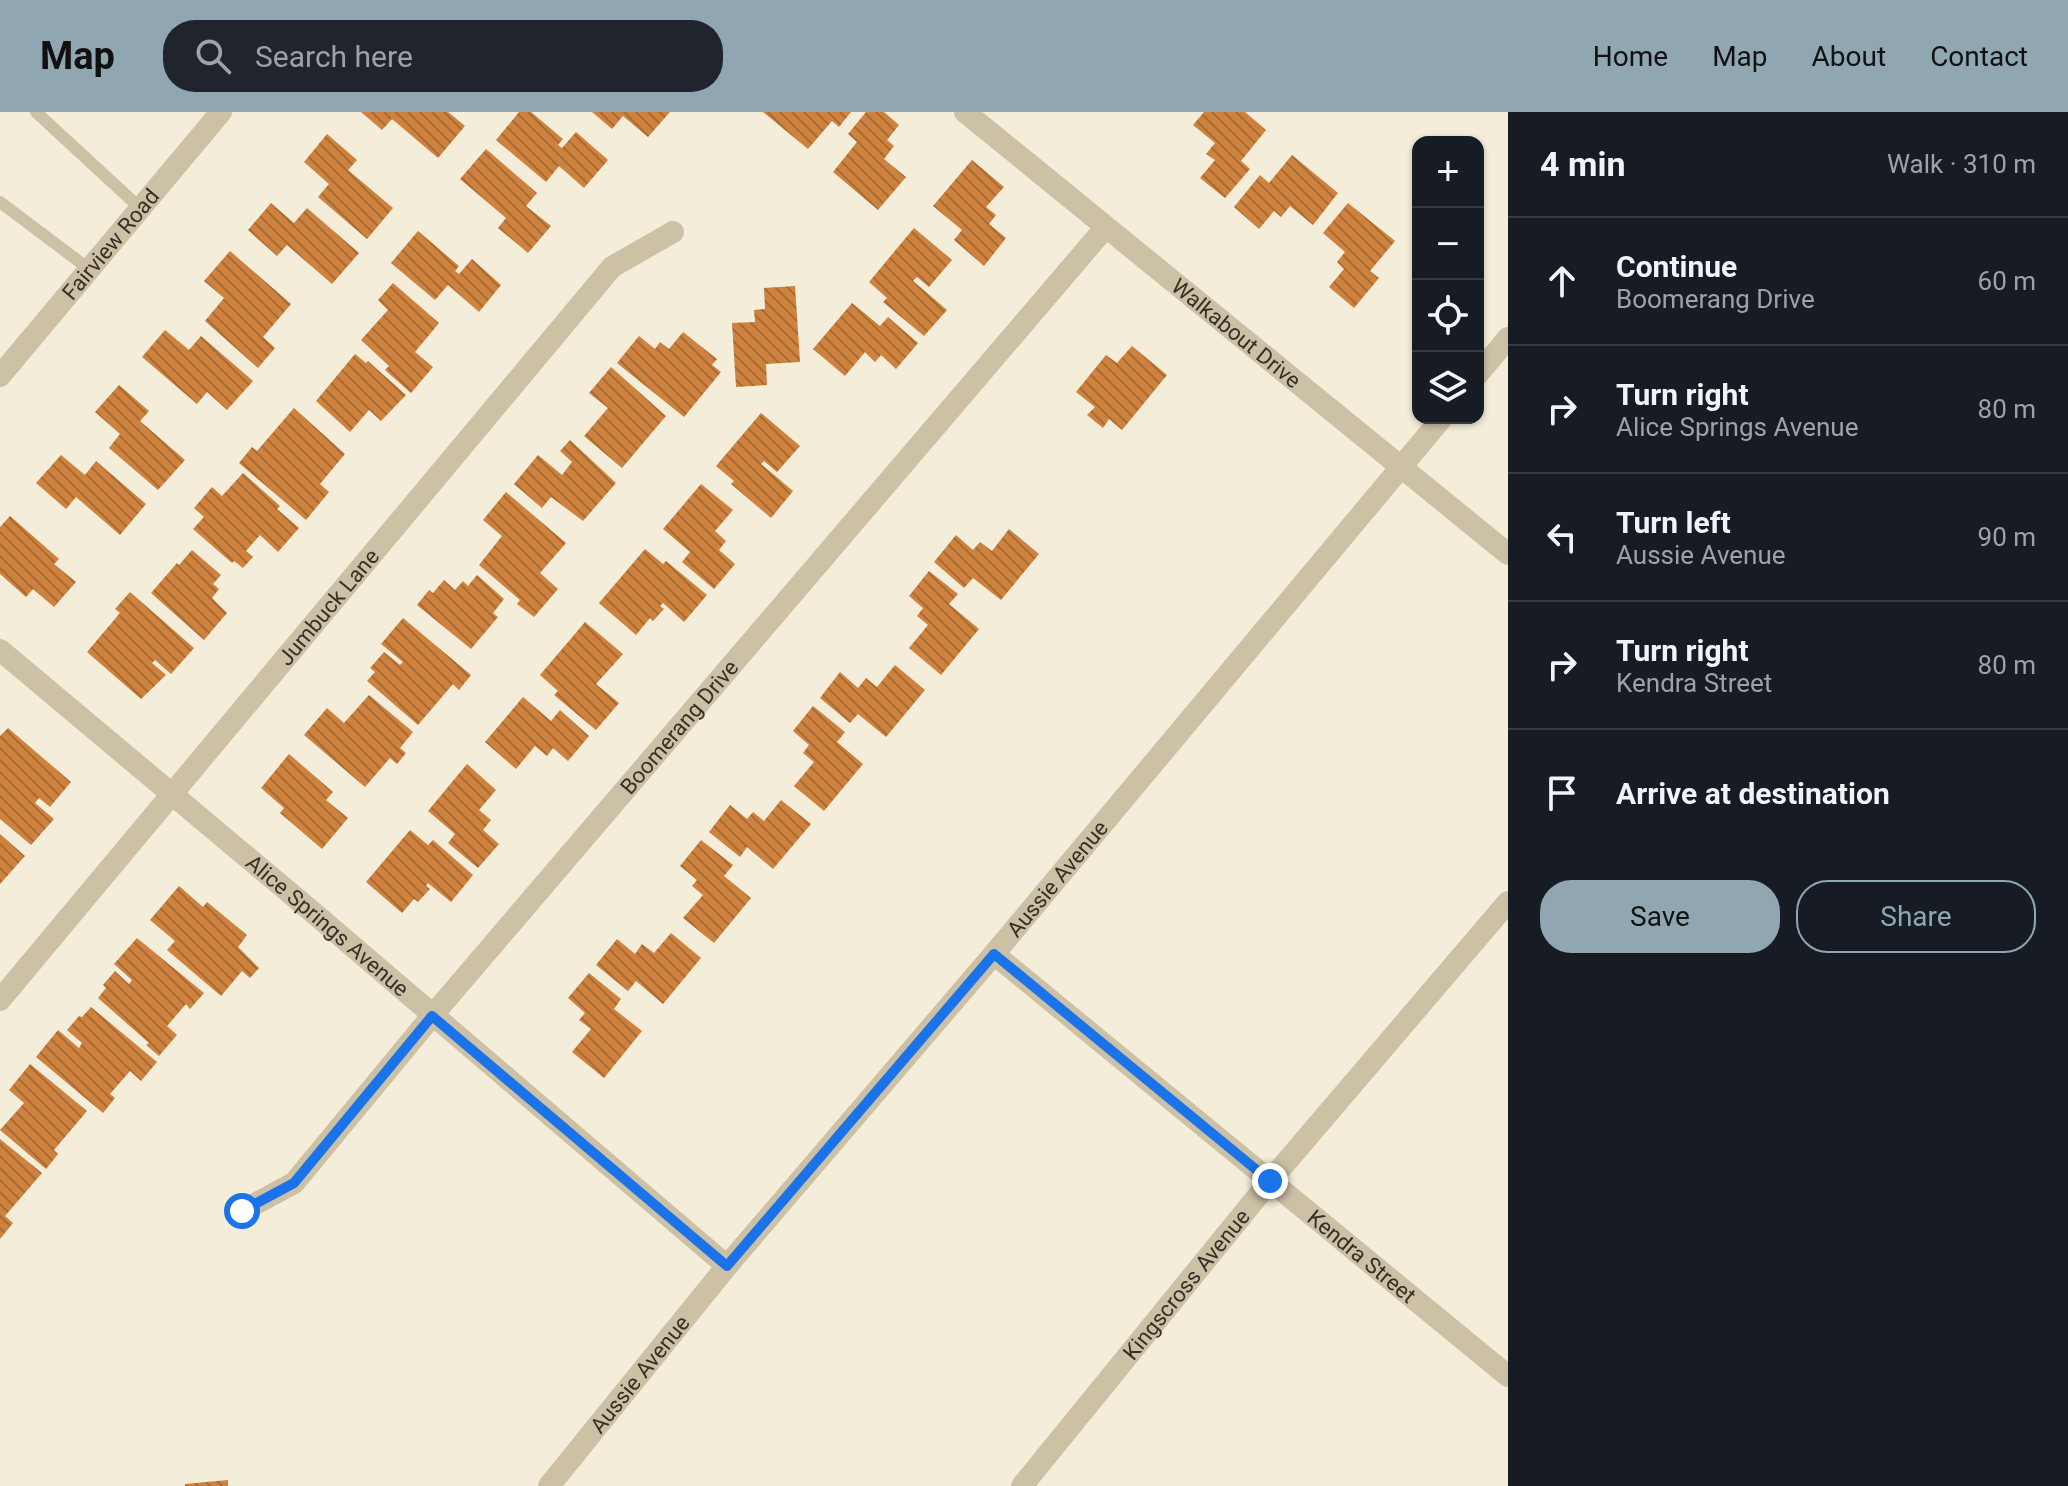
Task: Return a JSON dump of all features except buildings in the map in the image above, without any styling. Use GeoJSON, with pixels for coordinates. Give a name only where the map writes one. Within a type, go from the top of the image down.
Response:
{"type":"FeatureCollection","features":[{"type":"Feature","properties":{"kind":"street","name":"Fairview Road"},"geometry":{"type":"LineString","coordinates":[[0,376],[221,112]]}},
{"type":"Feature","properties":{"kind":"street","name":"Walkabout Drive"},"geometry":{"type":"LineString","coordinates":[[965,112],[1508,554]]}},
{"type":"Feature","properties":{"kind":"street","name":"Boomerang Drive"},"geometry":{"type":"LineString","coordinates":[[242,1211],[294,1183],[432,1016],[1105,228]]}},
{"type":"Feature","properties":{"kind":"street","name":"Jumbuck Lane"},"geometry":{"type":"LineString","coordinates":[[0,1000],[612,267],[673,232]]}},
{"type":"Feature","properties":{"kind":"street"},"geometry":{"type":"LineString","coordinates":[[1484,367],[1508,338]]}},
{"type":"Feature","properties":{"kind":"street","name":"Aussie Avenue"},"geometry":{"type":"LineString","coordinates":[[549,1486],[727,1266],[994,954],[1437,424]]}},
{"type":"Feature","properties":{"kind":"street","name":"Alice Springs Avenue"},"geometry":{"type":"LineString","coordinates":[[0,650],[727,1266]]}},
{"type":"Feature","properties":{"kind":"street","name":"Kingscross Avenue"},"geometry":{"type":"LineString","coordinates":[[1022,1486],[1270,1181],[1508,902]]}},
{"type":"Feature","properties":{"kind":"street","name":"Kendra Street"},"geometry":{"type":"LineString","coordinates":[[994,954],[1508,1376]]}},
{"type":"Feature","properties":{"kind":"lane"},"geometry":{"type":"LineString","coordinates":[[36,112],[140,208]]}},
{"type":"Feature","properties":{"kind":"lane"},"geometry":{"type":"LineString","coordinates":[[0,202],[89,269]]}},
{"type":"Feature","properties":{"kind":"route"},"geometry":{"type":"LineString","coordinates":[[242,1211],[294,1183],[432,1016],[727,1266],[994,954],[1270,1181]]}}]}
